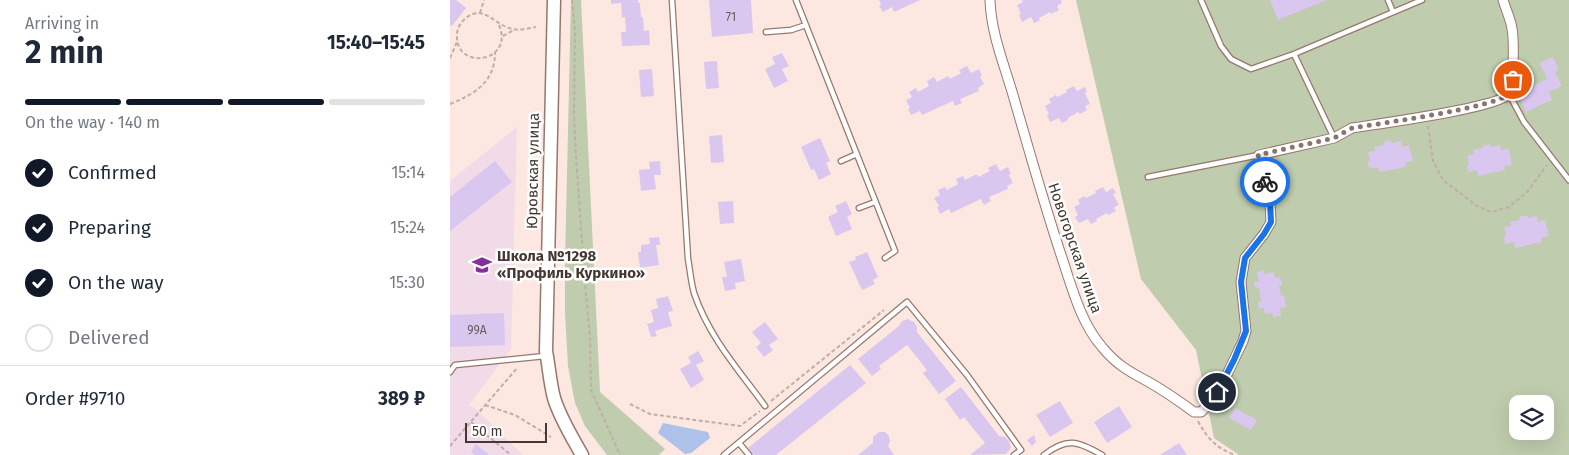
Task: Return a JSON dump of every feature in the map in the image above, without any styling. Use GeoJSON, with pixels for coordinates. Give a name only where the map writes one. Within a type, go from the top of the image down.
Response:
{"type":"FeatureCollection","features":[{"type":"Feature","properties":{"kind":"street","name":"Юровская улица"},"geometry":{"type":"LineString","coordinates":[[554,0],[549,175],[547,356],[554,398],[582,455]]}},
{"type":"Feature","properties":{"kind":"street","name":"Новогорская улица"},"geometry":{"type":"LineString","coordinates":[[990,0],[990,15],[1031,160],[1071,285],[1088,326],[1113,361],[1167,393],[1194,412]]}},
{"type":"Feature","properties":{"kind":"street"},"geometry":{"type":"LineString","coordinates":[[1194,412],[1201,412],[1211,402],[1223,382],[1246,331],[1241,282],[1245,258],[1271,222],[1270,202],[1258,155],[1334,138],[1352,128],[1479,106],[1500,100],[1509,94],[1513,80],[1513,30],[1503,0]]}},
{"type":"Feature","properties":{"kind":"lane"},"geometry":{"type":"LineString","coordinates":[[672,0],[688,259],[694,292],[708,327],[765,406]]}},
{"type":"Feature","properties":{"kind":"lane"},"geometry":{"type":"LineString","coordinates":[[796,0],[895,252],[885,258]]}},
{"type":"Feature","properties":{"kind":"lane"},"geometry":{"type":"LineString","coordinates":[[1201,0],[1221,46],[1231,60],[1251,69],[1294,54],[1422,0]]}},
{"type":"Feature","properties":{"kind":"lane"},"geometry":{"type":"LineString","coordinates":[[1388,0],[1393,12]]}},
{"type":"Feature","properties":{"kind":"lane"},"geometry":{"type":"LineString","coordinates":[[766,32],[791,30],[806,25]]}},
{"type":"Feature","properties":{"kind":"lane"},"geometry":{"type":"LineString","coordinates":[[1294,54],[1334,138]]}},
{"type":"Feature","properties":{"kind":"lane"},"geometry":{"type":"LineString","coordinates":[[1509,94],[1524,122],[1569,180]]}},
{"type":"Feature","properties":{"kind":"lane"},"geometry":{"type":"LineString","coordinates":[[842,161],[857,154]]}},
{"type":"Feature","properties":{"kind":"lane"},"geometry":{"type":"LineString","coordinates":[[1148,177],[1258,155]]}},
{"type":"Feature","properties":{"kind":"lane"},"geometry":{"type":"LineString","coordinates":[[859,208],[875,202]]}},
{"type":"Feature","properties":{"kind":"lane"},"geometry":{"type":"LineString","coordinates":[[724,455],[907,302],[968,375],[1020,450],[1014,455]]}},
{"type":"Feature","properties":{"kind":"lane"},"geometry":{"type":"LineString","coordinates":[[450,372],[455,365],[547,356]]}},
{"type":"Feature","properties":{"kind":"lane"},"geometry":{"type":"LineString","coordinates":[[739,443],[748,455]]}},
{"type":"Feature","properties":{"kind":"lane"},"geometry":{"type":"LineString","coordinates":[[1044,455],[1062,444],[1072,443],[1085,445],[1102,455]]}},
{"type":"Feature","properties":{"kind":"path"},"geometry":{"type":"LineString","coordinates":[[480,13],[484,0]]}},
{"type":"Feature","properties":{"kind":"path"},"geometry":{"type":"LineString","coordinates":[[572,0],[576,30],[574,114],[576,158],[590,338],[591,390],[620,455]]}},
{"type":"Feature","properties":{"kind":"path"},"geometry":{"type":"LineString","coordinates":[[450,58],[457,42],[460,24],[468,16],[480,13],[491,16],[499,25],[502,36],[499,48],[485,58],[473,58],[463,52],[457,42]]}},
{"type":"Feature","properties":{"kind":"path"},"geometry":{"type":"LineString","coordinates":[[499,25],[514,30]]}},
{"type":"Feature","properties":{"kind":"path"},"geometry":{"type":"LineString","coordinates":[[502,36],[514,30],[536,27]]}},
{"type":"Feature","properties":{"kind":"path"},"geometry":{"type":"LineString","coordinates":[[450,104],[466,98],[480,88],[491,76],[495,62],[495,52]]}},
{"type":"Feature","properties":{"kind":"path"},"geometry":{"type":"LineString","coordinates":[[1426,115],[1433,161],[1443,180],[1477,206],[1491,212],[1509,207],[1527,192],[1551,159]]}},
{"type":"Feature","properties":{"kind":"path"},"geometry":{"type":"LineString","coordinates":[[630,404],[650,414],[740,426],[889,306]]}},
{"type":"Feature","properties":{"kind":"path"},"geometry":{"type":"LineString","coordinates":[[450,446],[517,367],[524,365]]}},
{"type":"Feature","properties":{"kind":"path"},"geometry":{"type":"LineString","coordinates":[[485,404],[515,416],[551,438]]}},
{"type":"Feature","properties":{"kind":"path"},"geometry":{"type":"LineString","coordinates":[[1194,412],[1206,436],[1212,443],[1222,450],[1235,455]]}},
{"type":"Feature","properties":{"kind":"path"},"geometry":{"type":"LineString","coordinates":[[471,422],[512,455]]}},
{"type":"Feature","properties":{"kind":"shaded area","name":"Школа №1298 «Профиль Куркино»"},"geometry":{"type":"Polygon","coordinates":[[[517,127],[511,349],[468,406],[473,407],[479,412],[523,455],[450,455],[450,181],[517,127]]]}},
{"type":"Feature","properties":{"kind":"green space"},"geometry":{"type":"Polygon","coordinates":[[[571,0],[581,0],[600,392],[665,449],[659,455],[607,455],[585,426],[575,403],[568,366],[565,313],[571,0]]]}},
{"type":"Feature","properties":{"kind":"green space"},"geometry":{"type":"Polygon","coordinates":[[[1076,0],[1569,0],[1569,455],[1239,455],[1214,438],[1196,350],[1141,279],[1076,0]]]}},
{"type":"Feature","properties":{"kind":"water"},"geometry":{"type":"Polygon","coordinates":[[[663,423],[708,432],[710,438],[691,453],[685,454],[658,433],[663,423]]]}},
{"type":"Feature","properties":{"kind":"building"},"geometry":{"type":"Polygon","coordinates":[[[450,0],[456,0],[466,8],[452,26],[450,25],[450,0]]]}},
{"type":"Feature","properties":{"kind":"building"},"geometry":{"type":"Polygon","coordinates":[[[611,0],[638,0],[641,17],[643,17],[644,31],[649,30],[650,45],[622,46],[621,32],[626,32],[625,17],[622,18],[621,3],[611,4],[611,0]]]}},
{"type":"Feature","properties":{"kind":"building"},"geometry":{"type":"Polygon","coordinates":[[[709,0],[751,0],[753,33],[712,37],[709,0]]]}},
{"type":"Feature","properties":{"kind":"building"},"geometry":{"type":"Polygon","coordinates":[[[879,0],[920,0],[894,12],[892,7],[883,12],[879,6],[881,5],[879,0]]]}},
{"type":"Feature","properties":{"kind":"building"},"geometry":{"type":"Polygon","coordinates":[[[1022,0],[1061,0],[1062,3],[1057,6],[1059,10],[1051,14],[1050,12],[1034,23],[1031,17],[1022,22],[1017,5],[1023,2],[1022,0]]]}},
{"type":"Feature","properties":{"kind":"building"},"geometry":{"type":"Polygon","coordinates":[[[1270,0],[1327,0],[1278,20],[1270,0]]]}},
{"type":"Feature","properties":{"kind":"building"},"geometry":{"type":"Polygon","coordinates":[[[782,53],[789,66],[782,69],[788,81],[774,88],[765,69],[775,64],[772,57],[782,53]]]}},
{"type":"Feature","properties":{"kind":"building"},"geometry":{"type":"Polygon","coordinates":[[[1553,57],[1559,70],[1555,72],[1562,86],[1549,92],[1552,100],[1526,112],[1517,93],[1547,79],[1540,63],[1553,57]]]}},
{"type":"Feature","properties":{"kind":"building"},"geometry":{"type":"Polygon","coordinates":[[[717,61],[719,88],[706,89],[704,62],[717,61]]]}},
{"type":"Feature","properties":{"kind":"building"},"geometry":{"type":"Polygon","coordinates":[[[967,66],[971,73],[979,69],[982,75],[980,77],[984,84],[978,88],[979,91],[960,99],[962,103],[955,106],[953,101],[922,115],[920,111],[911,115],[906,100],[912,97],[909,92],[916,88],[918,92],[929,86],[927,81],[934,77],[937,82],[948,76],[950,79],[961,73],[959,70],[967,66]]]}},
{"type":"Feature","properties":{"kind":"building"},"geometry":{"type":"Polygon","coordinates":[[[652,69],[654,96],[641,97],[639,70],[652,69]]]}},
{"type":"Feature","properties":{"kind":"building"},"geometry":{"type":"Polygon","coordinates":[[[1074,86],[1077,91],[1085,87],[1087,92],[1085,93],[1090,104],[1085,106],[1087,110],[1080,114],[1078,112],[1062,123],[1059,118],[1050,122],[1045,106],[1051,103],[1049,99],[1067,92],[1066,90],[1074,86]]]}},
{"type":"Feature","properties":{"kind":"building"},"geometry":{"type":"Polygon","coordinates":[[[722,135],[724,162],[711,163],[709,136],[722,135]]]}},
{"type":"Feature","properties":{"kind":"building"},"geometry":{"type":"Polygon","coordinates":[[[820,138],[830,161],[826,163],[831,174],[819,180],[814,169],[811,170],[801,147],[820,138]]]}},
{"type":"Feature","properties":{"kind":"building"},"geometry":{"type":"Polygon","coordinates":[[[1391,140],[1392,143],[1401,141],[1402,147],[1409,145],[1413,161],[1405,163],[1406,167],[1379,172],[1378,167],[1369,169],[1368,152],[1375,151],[1374,147],[1384,145],[1383,142],[1391,140]]]}},
{"type":"Feature","properties":{"kind":"building"},"geometry":{"type":"Polygon","coordinates":[[[1490,144],[1491,147],[1500,145],[1501,150],[1509,149],[1512,165],[1504,166],[1505,170],[1478,176],[1477,170],[1468,172],[1467,156],[1474,154],[1473,150],[1490,144]]]}},
{"type":"Feature","properties":{"kind":"building"},"geometry":{"type":"Polygon","coordinates":[[[495,161],[512,182],[450,231],[450,197],[495,161]]]}},
{"type":"Feature","properties":{"kind":"building"},"geometry":{"type":"Polygon","coordinates":[[[660,161],[661,175],[654,175],[656,189],[641,191],[639,170],[650,169],[649,162],[660,161]]]}},
{"type":"Feature","properties":{"kind":"building"},"geometry":{"type":"Polygon","coordinates":[[[996,164],[1000,171],[1008,167],[1013,183],[1007,186],[1008,189],[989,197],[991,201],[984,205],[981,199],[951,213],[949,209],[940,214],[937,207],[939,206],[934,198],[940,195],[938,190],[945,187],[947,190],[958,184],[956,179],[963,176],[965,180],[977,174],[978,177],[990,171],[988,168],[996,164]]]}},
{"type":"Feature","properties":{"kind":"building"},"geometry":{"type":"Polygon","coordinates":[[[1103,187],[1106,192],[1113,188],[1116,193],[1113,194],[1119,205],[1114,207],[1116,211],[1108,215],[1107,213],[1091,224],[1088,219],[1079,223],[1075,217],[1078,215],[1074,207],[1080,204],[1078,200],[1084,196],[1086,198],[1096,193],[1095,191],[1103,187]]]}},
{"type":"Feature","properties":{"kind":"building"},"geometry":{"type":"Polygon","coordinates":[[[733,201],[734,223],[720,224],[718,202],[733,201]]]}},
{"type":"Feature","properties":{"kind":"building"},"geometry":{"type":"Polygon","coordinates":[[[846,201],[852,214],[847,217],[852,229],[836,236],[828,217],[838,212],[835,206],[846,201]]]}},
{"type":"Feature","properties":{"kind":"building"},"geometry":{"type":"Polygon","coordinates":[[[1527,215],[1528,218],[1537,216],[1538,222],[1545,220],[1549,236],[1541,238],[1542,242],[1515,248],[1514,242],[1505,244],[1504,227],[1511,226],[1510,222],[1520,220],[1519,217],[1527,215]]]}},
{"type":"Feature","properties":{"kind":"building"},"geometry":{"type":"Polygon","coordinates":[[[659,237],[660,245],[656,245],[659,265],[640,268],[638,252],[641,252],[641,245],[650,244],[649,238],[659,237]]]}},
{"type":"Feature","properties":{"kind":"building"},"geometry":{"type":"Polygon","coordinates":[[[867,252],[878,277],[873,280],[875,284],[862,290],[849,262],[856,260],[855,257],[867,252]]]}},
{"type":"Feature","properties":{"kind":"building"},"geometry":{"type":"Polygon","coordinates":[[[741,259],[745,281],[735,283],[736,289],[725,291],[722,277],[727,277],[724,262],[741,259]]]}},
{"type":"Feature","properties":{"kind":"building"},"geometry":{"type":"Polygon","coordinates":[[[1264,271],[1264,274],[1274,272],[1275,278],[1280,277],[1282,285],[1279,285],[1281,296],[1284,295],[1286,307],[1280,308],[1281,316],[1273,317],[1273,313],[1265,314],[1264,308],[1259,309],[1258,302],[1261,302],[1259,288],[1255,289],[1254,282],[1259,281],[1257,272],[1264,271]]]}},
{"type":"Feature","properties":{"kind":"building"},"geometry":{"type":"Polygon","coordinates":[[[668,296],[673,311],[668,312],[672,326],[655,331],[657,336],[651,337],[647,324],[654,322],[651,310],[658,308],[656,299],[668,296]]]}},
{"type":"Feature","properties":{"kind":"building"},"geometry":{"type":"Polygon","coordinates":[[[504,313],[505,345],[450,347],[450,315],[504,313]]]}},
{"type":"Feature","properties":{"kind":"building"},"geometry":{"type":"Polygon","coordinates":[[[908,319],[914,322],[917,332],[956,381],[939,394],[923,373],[927,370],[907,345],[879,366],[881,369],[872,376],[858,359],[899,326],[902,321],[908,319]]]}},
{"type":"Feature","properties":{"kind":"building"},"geometry":{"type":"Polygon","coordinates":[[[765,322],[778,339],[769,345],[773,350],[764,357],[756,347],[761,343],[752,332],[765,322]]]}},
{"type":"Feature","properties":{"kind":"building"},"geometry":{"type":"Polygon","coordinates":[[[698,351],[704,361],[696,365],[704,380],[691,388],[680,369],[691,363],[688,357],[698,351]]]}},
{"type":"Feature","properties":{"kind":"building"},"geometry":{"type":"Polygon","coordinates":[[[850,365],[866,383],[776,455],[754,455],[748,448],[850,365]]]}},
{"type":"Feature","properties":{"kind":"building"},"geometry":{"type":"Polygon","coordinates":[[[961,387],[999,436],[1005,437],[1009,441],[1011,448],[1006,454],[970,455],[985,443],[964,417],[960,420],[945,399],[961,387]]]}},
{"type":"Feature","properties":{"kind":"building"},"geometry":{"type":"Polygon","coordinates":[[[1060,401],[1073,423],[1050,437],[1036,415],[1060,401]]]}},
{"type":"Feature","properties":{"kind":"building"},"geometry":{"type":"Polygon","coordinates":[[[1119,406],[1132,427],[1107,443],[1094,422],[1119,406]]]}},
{"type":"Feature","properties":{"kind":"building"},"geometry":{"type":"Polygon","coordinates":[[[1235,408],[1257,420],[1251,430],[1229,418],[1235,408]]]}},
{"type":"Feature","properties":{"kind":"building"},"geometry":{"type":"Polygon","coordinates":[[[879,432],[885,432],[889,436],[888,446],[894,455],[858,455],[873,443],[873,437],[879,432]]]}},
{"type":"Feature","properties":{"kind":"building"},"geometry":{"type":"Polygon","coordinates":[[[1034,435],[1036,442],[1032,446],[1027,440],[1034,435]]]}},
{"type":"Feature","properties":{"kind":"building"},"geometry":{"type":"Polygon","coordinates":[[[1179,443],[1187,455],[1160,455],[1179,443]]]}},
{"type":"Feature","properties":{"kind":"building"},"geometry":{"type":"Polygon","coordinates":[[[476,444],[489,455],[475,455],[471,452],[476,444]]]}},
{"type":"Feature","properties":{"kind":"way so far"},"geometry":{"type":"LineString","coordinates":[[1265,182],[1258,155],[1334,138],[1352,128],[1479,106],[1500,100],[1509,94],[1513,80]]}},
{"type":"Feature","properties":{"kind":"place","name":"Школа №1298 «Профиль Куркино»"},"geometry":{"type":"Point","coordinates":[482,265]}},
{"type":"Feature","properties":{"kind":"route"},"geometry":{"type":"LineString","coordinates":[[1217,392],[1234,360],[1246,331],[1241,282],[1245,258],[1271,222],[1270,202],[1265,182]]}}]}
